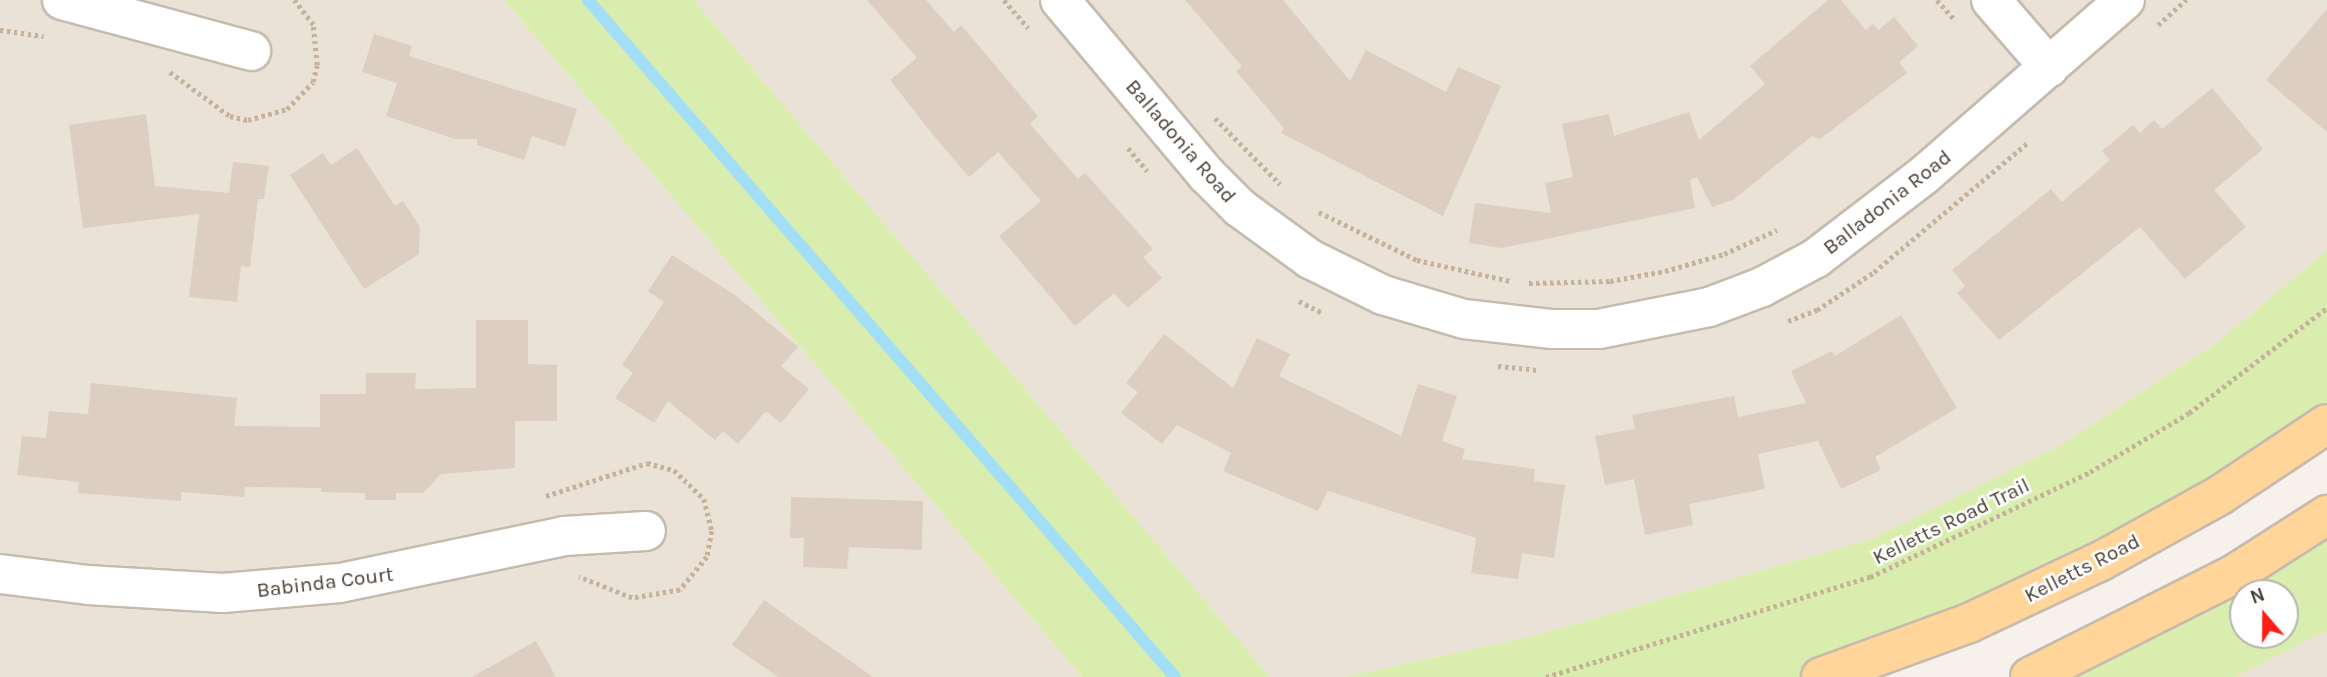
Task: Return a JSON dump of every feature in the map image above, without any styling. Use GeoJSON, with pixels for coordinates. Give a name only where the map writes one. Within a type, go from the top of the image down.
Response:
{"type":"FeatureCollection","features":[{"type":"Feature","properties":{"kind":"main road","name":"Kelletts Road"},"geometry":{"type":"LineString","coordinates":[[1821,677],[1969,623],[2101,561],[2220,495],[2327,424]]}},
{"type":"Feature","properties":{"kind":"main road"},"geometry":{"type":"LineString","coordinates":[[2031,677],[2233,575],[2327,515]]}},
{"type":"Feature","properties":{"kind":"street"},"geometry":{"type":"LineString","coordinates":[[62,0],[251,51]]}},
{"type":"Feature","properties":{"kind":"street","name":"Balladonia Road"},"geometry":{"type":"LineString","coordinates":[[1060,0],[1206,174],[1240,208],[1310,259],[1383,295],[1425,309],[1464,319],[1552,329],[1599,329],[1656,321],[1709,307],[1773,281],[1869,220],[2125,0]]}},
{"type":"Feature","properties":{"kind":"street"},"geometry":{"type":"LineString","coordinates":[[1991,0],[2049,67]]}},
{"type":"Feature","properties":{"kind":"street","name":"Babinda Court"},"geometry":{"type":"LineString","coordinates":[[0,574],[112,587],[223,593],[340,583],[564,536],[646,531]]}},
{"type":"Feature","properties":{"kind":"path"},"geometry":{"type":"LineString","coordinates":[[1004,0],[1030,31]]}},
{"type":"Feature","properties":{"kind":"path"},"geometry":{"type":"LineString","coordinates":[[2156,26],[2186,0]]}},
{"type":"Feature","properties":{"kind":"path"},"geometry":{"type":"LineString","coordinates":[[1211,113],[1285,188]]}},
{"type":"Feature","properties":{"kind":"path"},"geometry":{"type":"LineString","coordinates":[[1779,325],[1817,310],[1874,272],[2038,132]]}},
{"type":"Feature","properties":{"kind":"path"},"geometry":{"type":"LineString","coordinates":[[1119,136],[1152,176]]}},
{"type":"Feature","properties":{"kind":"path"},"geometry":{"type":"LineString","coordinates":[[1313,208],[1371,242],[1417,260],[1483,278],[1532,284],[1610,281],[1665,271],[1724,254],[1788,225]]}},
{"type":"Feature","properties":{"kind":"path"},"geometry":{"type":"LineString","coordinates":[[1291,296],[1335,317]]}},
{"type":"Feature","properties":{"kind":"path","name":"Kelletts Road Trail"},"geometry":{"type":"LineString","coordinates":[[1546,677],[1870,577],[2090,472],[2189,413],[2327,308]]}},
{"type":"Feature","properties":{"kind":"path"},"geometry":{"type":"LineString","coordinates":[[1490,365],[1552,370]]}},
{"type":"Feature","properties":{"kind":"shaded area"},"geometry":{"type":"Polygon","coordinates":[[[0,0],[504,0],[1082,677],[0,677],[0,0]]]}},
{"type":"Feature","properties":{"kind":"shaded area"},"geometry":{"type":"Polygon","coordinates":[[[694,0],[2327,0],[2327,250],[2220,340],[2061,445],[1871,539],[1533,636],[1344,677],[1270,677],[694,0]]]}},
{"type":"Feature","properties":{"kind":"shaded area"},"geometry":{"type":"Polygon","coordinates":[[[2327,630],[2327,677],[2235,677],[2290,649],[2299,649],[2299,644],[2327,630]]]}},
{"type":"Feature","properties":{"kind":"green space"},"geometry":{"type":"Polygon","coordinates":[[[504,0],[694,0],[1270,677],[1082,677],[504,0]]]}},
{"type":"Feature","properties":{"kind":"green space"},"geometry":{"type":"Polygon","coordinates":[[[2327,250],[2327,424],[2220,495],[1821,677],[1344,677],[1533,636],[1871,539],[2061,445],[2220,340],[2327,250]]]}},
{"type":"Feature","properties":{"kind":"green space"},"geometry":{"type":"Polygon","coordinates":[[[2327,515],[2327,630],[2299,644],[2299,579],[2229,579],[2229,649],[2290,649],[2235,677],[2030,677],[2327,515]]]}},
{"type":"Feature","properties":{"kind":"building"},"geometry":{"type":"Polygon","coordinates":[[[867,0],[926,0],[954,32],[961,25],[1038,116],[1030,124],[1078,179],[1085,173],[1153,249],[1143,257],[1162,278],[1128,308],[1114,293],[1075,326],[999,236],[1041,201],[998,152],[969,177],[890,80],[917,58],[867,0]]]}},
{"type":"Feature","properties":{"kind":"building"},"geometry":{"type":"Polygon","coordinates":[[[1185,0],[1283,0],[1350,81],[1366,50],[1446,92],[1458,67],[1501,86],[1443,216],[1281,133],[1284,128],[1236,71],[1242,66],[1185,0]]]}},
{"type":"Feature","properties":{"kind":"building"},"geometry":{"type":"Polygon","coordinates":[[[1828,0],[1841,0],[1866,30],[1873,24],[1879,30],[1894,17],[1918,46],[1899,62],[1907,73],[1820,139],[1812,136],[1733,200],[1712,207],[1697,177],[1690,180],[1695,208],[1502,248],[1469,243],[1475,203],[1551,213],[1545,183],[1573,177],[1562,124],[1609,114],[1614,136],[1689,112],[1699,140],[1765,84],[1750,66],[1828,0]]]}},
{"type":"Feature","properties":{"kind":"building"},"geometry":{"type":"Polygon","coordinates":[[[2327,9],[2327,132],[2266,80],[2327,9]]]}},
{"type":"Feature","properties":{"kind":"building"},"geometry":{"type":"Polygon","coordinates":[[[374,34],[412,46],[409,56],[577,109],[565,147],[532,136],[524,160],[477,145],[477,139],[455,139],[386,116],[397,83],[362,72],[374,34]]]}},
{"type":"Feature","properties":{"kind":"building"},"geometry":{"type":"Polygon","coordinates":[[[2212,88],[2263,149],[2214,190],[2246,227],[2185,279],[2140,227],[1999,340],[1957,293],[1965,286],[1952,270],[2051,189],[2062,202],[2110,160],[2102,151],[2133,125],[2140,133],[2154,120],[2162,129],[2212,88]]]}},
{"type":"Feature","properties":{"kind":"building"},"geometry":{"type":"Polygon","coordinates":[[[146,114],[155,186],[229,193],[233,162],[269,166],[264,199],[258,199],[250,267],[241,266],[237,302],[189,297],[199,214],[83,228],[69,125],[146,114]]]}},
{"type":"Feature","properties":{"kind":"building"},"geometry":{"type":"Polygon","coordinates":[[[357,148],[395,206],[403,201],[420,227],[419,254],[364,289],[290,175],[323,153],[331,165],[357,148]]]}},
{"type":"Feature","properties":{"kind":"building"},"geometry":{"type":"Polygon","coordinates":[[[672,255],[735,295],[798,347],[781,366],[809,389],[781,423],[766,411],[738,444],[723,431],[715,440],[668,401],[654,423],[615,398],[633,373],[622,365],[664,302],[648,291],[672,255]]]}},
{"type":"Feature","properties":{"kind":"building"},"geometry":{"type":"Polygon","coordinates":[[[1901,315],[1957,408],[1875,457],[1881,470],[1841,489],[1818,441],[1758,454],[1765,489],[1689,504],[1693,525],[1645,535],[1634,479],[1605,485],[1595,436],[1635,429],[1632,415],[1734,396],[1738,417],[1806,403],[1791,371],[1832,351],[1835,356],[1901,315]]]}},
{"type":"Feature","properties":{"kind":"building"},"geometry":{"type":"Polygon","coordinates":[[[476,320],[528,320],[528,364],[557,365],[557,421],[515,421],[515,468],[441,474],[423,493],[396,493],[396,500],[365,500],[365,493],[321,492],[321,488],[245,487],[244,497],[181,492],[181,501],[78,493],[79,482],[17,475],[22,436],[46,438],[49,411],[88,414],[91,383],[237,398],[234,426],[320,427],[320,394],[366,394],[366,373],[416,373],[415,389],[476,388],[476,320]]]}},
{"type":"Feature","properties":{"kind":"building"},"geometry":{"type":"Polygon","coordinates":[[[1164,334],[1233,388],[1257,338],[1290,354],[1279,376],[1401,436],[1418,384],[1457,396],[1442,441],[1465,449],[1462,459],[1535,469],[1534,481],[1565,485],[1554,558],[1522,553],[1518,579],[1471,573],[1476,538],[1328,491],[1318,511],[1223,471],[1231,453],[1177,425],[1162,444],[1121,413],[1138,392],[1126,383],[1164,334]]]}},
{"type":"Feature","properties":{"kind":"building"},"geometry":{"type":"Polygon","coordinates":[[[791,497],[923,501],[922,550],[849,547],[847,569],[803,567],[804,538],[790,538],[791,497]]]}},
{"type":"Feature","properties":{"kind":"building"},"geometry":{"type":"Polygon","coordinates":[[[764,600],[873,677],[778,677],[732,645],[764,600]]]}},
{"type":"Feature","properties":{"kind":"building"},"geometry":{"type":"Polygon","coordinates":[[[536,641],[556,677],[472,677],[536,641]]]}},
{"type":"Feature","properties":{"kind":"waterway"},"geometry":{"type":"LineString","coordinates":[[588,0],[1175,677]]}}]}
